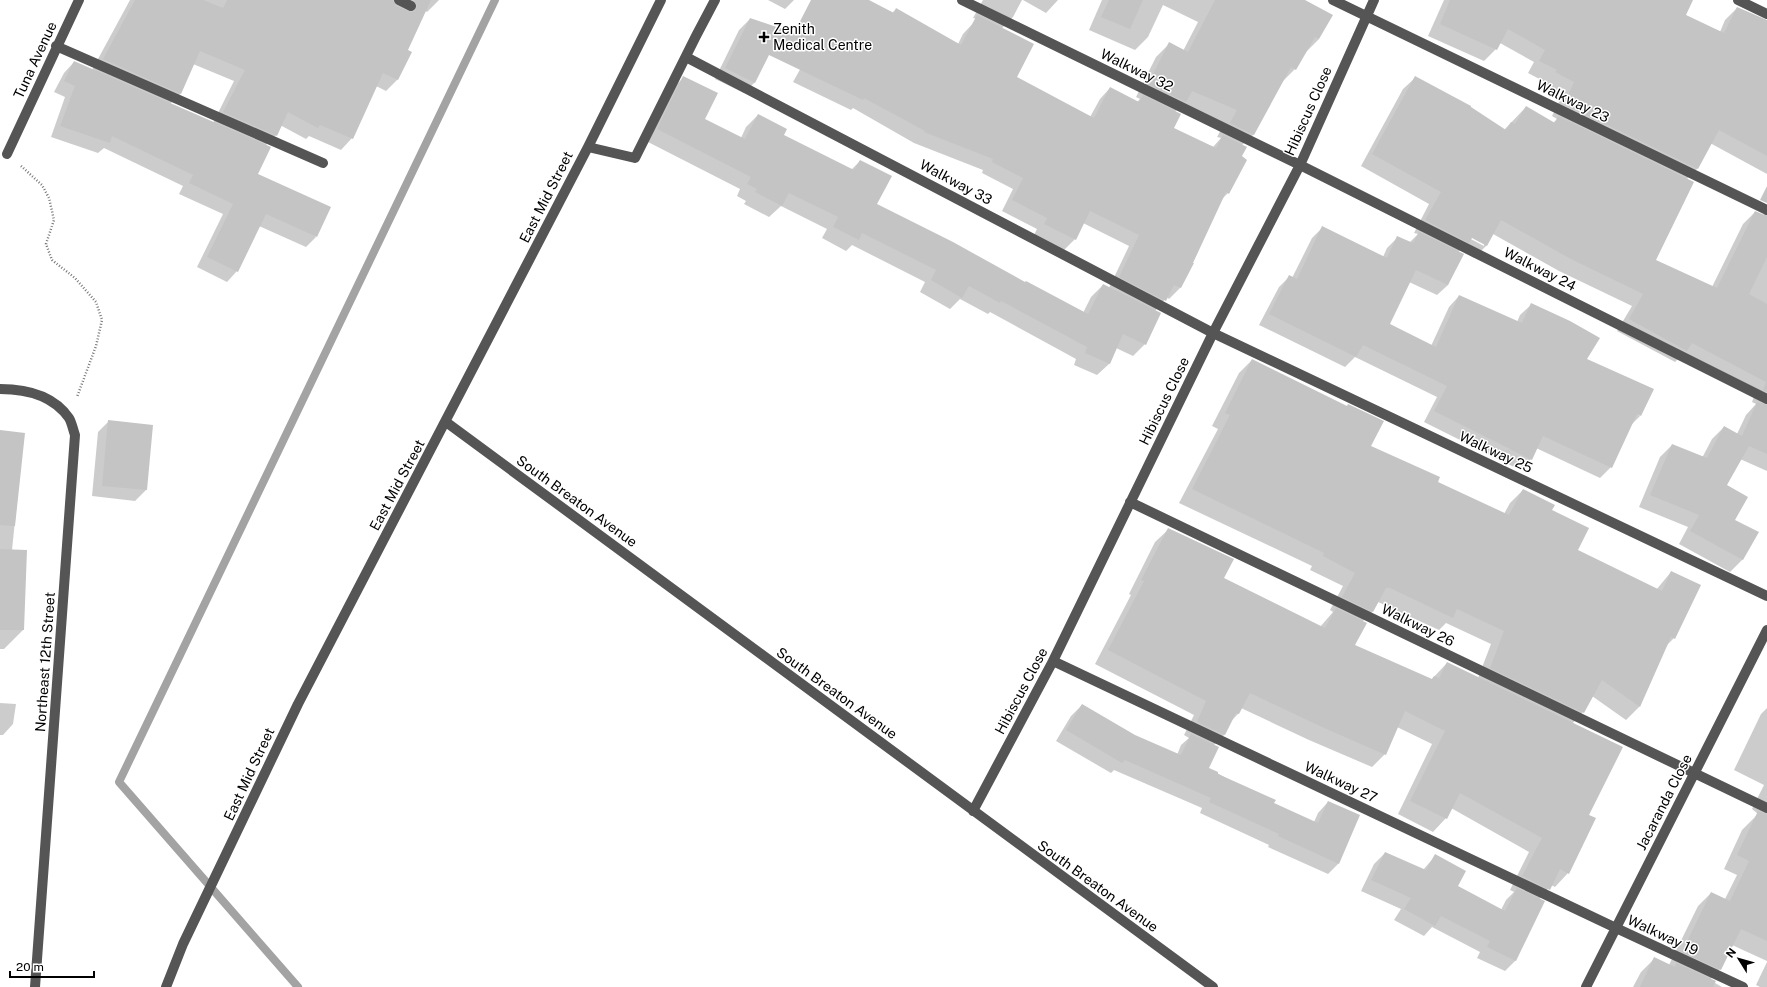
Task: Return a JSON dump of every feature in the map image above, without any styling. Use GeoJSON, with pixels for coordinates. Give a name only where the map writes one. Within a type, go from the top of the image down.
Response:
{"type":"FeatureCollection","features":[{"type":"Feature","properties":{"kind":"street","name":"Tuna Avenue"},"geometry":{"type":"LineString","coordinates":[[7,154],[56,46],[79,0]]}},
{"type":"Feature","properties":{"kind":"street"},"geometry":{"type":"LineString","coordinates":[[399,0],[411,6]]}},
{"type":"Feature","properties":{"kind":"street","name":"East Mid Street"},"geometry":{"type":"LineString","coordinates":[[166,987],[183,944],[298,704],[588,147],[661,0]]}},
{"type":"Feature","properties":{"kind":"street"},"geometry":{"type":"LineString","coordinates":[[588,147],[636,158],[716,0]]}},
{"type":"Feature","properties":{"kind":"street","name":"Walkway 32"},"geometry":{"type":"LineString","coordinates":[[962,0],[1300,165]]}},
{"type":"Feature","properties":{"kind":"street","name":"Walkway 23"},"geometry":{"type":"LineString","coordinates":[[1333,0],[1767,210]]}},
{"type":"Feature","properties":{"kind":"street","name":"Hibiscus Close"},"geometry":{"type":"LineString","coordinates":[[973,811],[1053,661],[1213,333],[1300,165],[1374,0]]}},
{"type":"Feature","properties":{"kind":"street"},"geometry":{"type":"LineString","coordinates":[[1738,0],[1767,14]]}},
{"type":"Feature","properties":{"kind":"street"},"geometry":{"type":"LineString","coordinates":[[56,46],[323,163]]}},
{"type":"Feature","properties":{"kind":"street","name":"Walkway 33"},"geometry":{"type":"LineString","coordinates":[[686,57],[1213,333]]}},
{"type":"Feature","properties":{"kind":"street","name":"Walkway 24"},"geometry":{"type":"LineString","coordinates":[[1300,165],[1767,399]]}},
{"type":"Feature","properties":{"kind":"street","name":"Walkway 25"},"geometry":{"type":"LineString","coordinates":[[1213,333],[1767,596]]}},
{"type":"Feature","properties":{"kind":"street","name":"Northeast 12th Street"},"geometry":{"type":"LineString","coordinates":[[0,389],[18,389],[37,394],[54,404],[69,418],[75,435],[35,987]]}},
{"type":"Feature","properties":{"kind":"street","name":"South Breaton Avenue"},"geometry":{"type":"LineString","coordinates":[[446,422],[1213,987]]}},
{"type":"Feature","properties":{"kind":"street","name":"Walkway 26"},"geometry":{"type":"LineString","coordinates":[[1130,502],[1767,808]]}},
{"type":"Feature","properties":{"kind":"street","name":"Jacaranda Close"},"geometry":{"type":"LineString","coordinates":[[1586,987],[1767,630]]}},
{"type":"Feature","properties":{"kind":"street","name":"Walkway 27"},"geometry":{"type":"LineString","coordinates":[[1053,661],[1616,928]]}},
{"type":"Feature","properties":{"kind":"street","name":"Walkway 19"},"geometry":{"type":"LineString","coordinates":[[1616,928],[1743,987]]}},
{"type":"Feature","properties":{"kind":"path"},"geometry":{"type":"LineString","coordinates":[[7,154],[42,185],[49,198],[54,220],[46,244],[52,260],[75,278],[96,302],[102,320],[96,346],[69,418]]}},
{"type":"Feature","properties":{"kind":"building"},"geometry":{"type":"Polygon","coordinates":[[[135,0],[203,0],[223,8],[227,0],[393,0],[396,6],[411,12],[415,11],[417,6],[414,0],[431,0],[408,50],[412,52],[398,80],[383,73],[353,139],[320,125],[318,128],[288,112],[277,136],[223,112],[245,70],[200,51],[181,94],[103,59],[135,0]]]}},
{"type":"Feature","properties":{"kind":"building"},"geometry":{"type":"Polygon","coordinates":[[[811,0],[869,0],[894,13],[896,8],[961,45],[977,15],[1034,44],[1017,77],[1094,118],[1110,87],[1139,102],[1143,95],[1181,114],[1174,128],[1216,148],[1223,135],[1247,147],[1242,156],[1247,160],[1229,194],[1226,192],[1181,288],[1174,285],[1166,301],[1119,277],[1139,235],[1090,211],[1076,240],[1044,224],[1047,218],[1012,200],[1023,178],[992,162],[993,159],[924,132],[925,131],[864,98],[863,100],[769,55],[755,83],[725,68],[750,18],[794,33],[811,0]]]}},
{"type":"Feature","properties":{"kind":"building"},"geometry":{"type":"Polygon","coordinates":[[[1109,0],[1143,0],[1130,29],[1101,17],[1109,0]]]}},
{"type":"Feature","properties":{"kind":"building"},"geometry":{"type":"Polygon","coordinates":[[[1215,0],[1305,0],[1333,15],[1319,39],[1315,37],[1296,70],[1291,67],[1254,135],[1230,123],[1237,110],[1192,91],[1186,102],[1148,84],[1169,42],[1188,52],[1215,0]]]}},
{"type":"Feature","properties":{"kind":"building"},"geometry":{"type":"Polygon","coordinates":[[[1450,0],[1693,0],[1686,15],[1724,33],[1737,7],[1767,20],[1767,156],[1719,130],[1698,169],[1564,104],[1574,82],[1555,72],[1557,70],[1539,61],[1545,50],[1508,29],[1497,50],[1440,24],[1450,0]]]}},
{"type":"Feature","properties":{"kind":"building"},"geometry":{"type":"Polygon","coordinates":[[[74,61],[271,147],[258,174],[331,207],[317,237],[266,214],[238,272],[207,257],[233,204],[189,183],[193,175],[112,136],[110,143],[60,126],[75,86],[64,81],[74,61]]]}},
{"type":"Feature","properties":{"kind":"building"},"geometry":{"type":"Polygon","coordinates":[[[683,76],[718,93],[705,119],[745,139],[758,114],[787,129],[784,135],[854,170],[860,160],[892,176],[877,204],[953,242],[1025,282],[1026,281],[1088,314],[1103,284],[1161,313],[1146,345],[1123,334],[1110,364],[1085,353],[1087,347],[1001,301],[1000,303],[969,286],[962,298],[931,280],[936,270],[862,233],[859,240],[833,227],[838,217],[789,193],[782,206],[755,192],[757,189],[747,184],[751,177],[657,129],[683,76]]]}},
{"type":"Feature","properties":{"kind":"building"},"geometry":{"type":"Polygon","coordinates":[[[1415,76],[1471,106],[1506,130],[1511,122],[1515,124],[1526,106],[1555,123],[1558,116],[1694,182],[1656,260],[1717,288],[1755,211],[1767,216],[1767,257],[1749,294],[1767,304],[1767,392],[1763,390],[1766,382],[1692,343],[1687,351],[1629,319],[1643,294],[1571,259],[1501,220],[1487,246],[1472,238],[1469,243],[1425,220],[1441,192],[1372,154],[1415,76]]]}},
{"type":"Feature","properties":{"kind":"building"},"geometry":{"type":"Polygon","coordinates":[[[1767,186],[1767,203],[1760,200],[1767,186]]]}},
{"type":"Feature","properties":{"kind":"building"},"geometry":{"type":"Polygon","coordinates":[[[1322,226],[1387,258],[1397,236],[1413,243],[1419,232],[1464,254],[1448,285],[1416,270],[1390,324],[1436,347],[1459,295],[1522,323],[1531,303],[1570,321],[1600,338],[1587,359],[1654,389],[1641,416],[1637,414],[1612,468],[1543,436],[1532,460],[1434,411],[1447,386],[1363,345],[1356,357],[1269,314],[1289,275],[1297,279],[1322,226]]]}},
{"type":"Feature","properties":{"kind":"building"},"geometry":{"type":"Polygon","coordinates":[[[1252,359],[1347,406],[1348,404],[1384,421],[1371,446],[1440,477],[1438,482],[1509,515],[1523,489],[1555,505],[1552,510],[1589,528],[1578,550],[1662,591],[1671,571],[1701,585],[1675,639],[1671,637],[1640,707],[1602,680],[1584,713],[1490,668],[1504,631],[1457,609],[1453,618],[1390,588],[1386,588],[1373,612],[1342,597],[1355,573],[1323,556],[1324,553],[1192,489],[1230,415],[1225,413],[1252,359]]]}},
{"type":"Feature","properties":{"kind":"building"},"geometry":{"type":"Polygon","coordinates":[[[1757,402],[1767,405],[1767,454],[1749,446],[1727,485],[1748,497],[1735,520],[1759,532],[1743,560],[1690,531],[1699,515],[1650,495],[1672,444],[1707,458],[1724,426],[1742,436],[1757,402]]]}},
{"type":"Feature","properties":{"kind":"building"},"geometry":{"type":"Polygon","coordinates":[[[108,420],[153,425],[147,490],[102,486],[108,420]]]}},
{"type":"Feature","properties":{"kind":"building"},"geometry":{"type":"Polygon","coordinates":[[[0,430],[25,433],[15,526],[0,525],[0,430]]]}},
{"type":"Feature","properties":{"kind":"building"},"geometry":{"type":"Polygon","coordinates":[[[1168,528],[1234,559],[1224,578],[1325,628],[1336,608],[1367,623],[1355,645],[1432,679],[1434,676],[1439,678],[1447,662],[1623,747],[1589,815],[1596,818],[1569,874],[1560,869],[1550,890],[1522,876],[1542,838],[1460,793],[1447,819],[1410,801],[1445,731],[1405,711],[1386,755],[1250,693],[1239,714],[1236,713],[1225,735],[1197,722],[1206,701],[1108,650],[1144,581],[1141,580],[1168,528]]]}},
{"type":"Feature","properties":{"kind":"building"},"geometry":{"type":"Polygon","coordinates":[[[0,549],[27,550],[24,630],[0,630],[0,549]]]}},
{"type":"Feature","properties":{"kind":"building"},"geometry":{"type":"Polygon","coordinates":[[[1082,704],[1135,735],[1181,755],[1191,734],[1219,747],[1209,768],[1218,772],[1218,774],[1276,800],[1274,803],[1318,823],[1328,801],[1360,815],[1339,864],[1278,836],[1279,834],[1209,802],[1211,798],[1125,760],[1122,763],[1066,730],[1082,704]]]}},
{"type":"Feature","properties":{"kind":"building"},"geometry":{"type":"Polygon","coordinates":[[[1758,811],[1767,814],[1767,941],[1741,929],[1721,970],[1682,952],[1711,892],[1730,901],[1749,861],[1737,855],[1758,811]]]}},
{"type":"Feature","properties":{"kind":"building"},"geometry":{"type":"Polygon","coordinates":[[[1385,852],[1426,870],[1435,854],[1466,871],[1458,886],[1505,911],[1517,888],[1545,901],[1516,961],[1487,947],[1490,941],[1441,916],[1435,926],[1404,909],[1411,898],[1371,880],[1385,852]]]}},
{"type":"Feature","properties":{"kind":"building"},"geometry":{"type":"Polygon","coordinates":[[[1654,957],[1675,967],[1676,963],[1716,981],[1713,986],[1716,987],[1640,987],[1654,957]]]}},
{"type":"Feature","properties":{"kind":"waterway"},"geometry":{"type":"LineString","coordinates":[[298,987],[119,782],[495,0]]}},
{"type":"Feature","properties":{"kind":"place","name":"Zenith Medical Centre"},"geometry":{"type":"Point","coordinates":[764,37]}}]}
